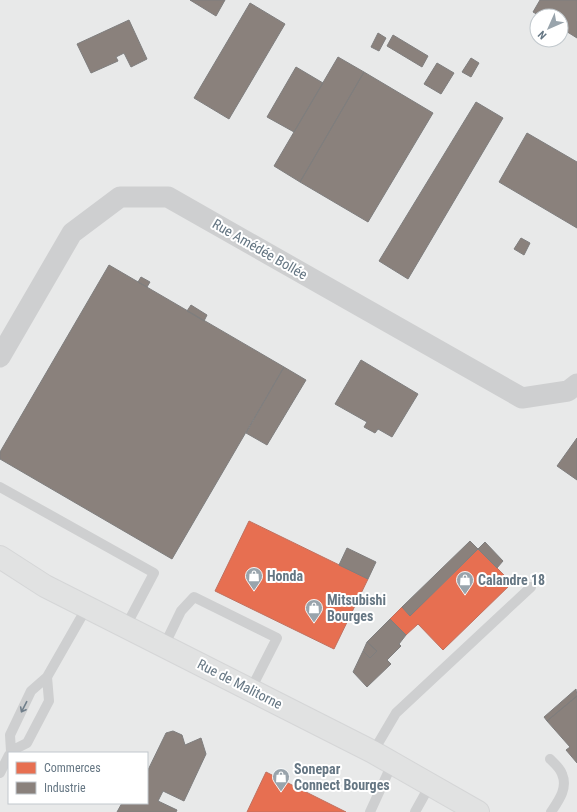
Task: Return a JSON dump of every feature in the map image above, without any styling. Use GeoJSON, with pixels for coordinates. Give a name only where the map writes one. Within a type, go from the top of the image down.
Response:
{"type":"FeatureCollection","features":[{"type":"Feature","properties":{"kind":"main road","name":"Rue de Malitorne"},"geometry":{"type":"LineString","coordinates":[[0,558],[45,586],[373,752],[478,812]]}},
{"type":"Feature","properties":{"kind":"street","name":"Rue Amédée Bollée"},"geometry":{"type":"LineString","coordinates":[[0,357],[72,233],[120,197],[168,197],[522,398],[568,391],[577,384]]}},
{"type":"Feature","properties":{"kind":"lane"},"geometry":{"type":"LineString","coordinates":[[0,487],[154,573],[126,626]]}},
{"type":"Feature","properties":{"kind":"lane"},"geometry":{"type":"LineString","coordinates":[[373,752],[396,713],[531,587]]}},
{"type":"Feature","properties":{"kind":"lane"},"geometry":{"type":"LineString","coordinates":[[164,646],[182,611],[194,597],[277,638],[251,690]]}},
{"type":"Feature","properties":{"kind":"lane"},"geometry":{"type":"LineString","coordinates":[[10,752],[10,735],[32,691],[48,677],[87,606]]}},
{"type":"Feature","properties":{"kind":"lane"},"geometry":{"type":"LineString","coordinates":[[12,752],[27,743],[48,701],[48,677]]}},
{"type":"Feature","properties":{"kind":"lane"},"geometry":{"type":"LineString","coordinates":[[0,773],[8,757]]}},
{"type":"Feature","properties":{"kind":"lane"},"geometry":{"type":"LineString","coordinates":[[550,759],[562,773],[565,786],[560,799],[552,812]]}},
{"type":"Feature","properties":{"kind":"lane"},"geometry":{"type":"LineString","coordinates":[[370,812],[392,764]]}},
{"type":"Feature","properties":{"kind":"lane"},"geometry":{"type":"LineString","coordinates":[[415,812],[430,785]]}},
{"type":"Feature","properties":{"kind":"shaded area"},"geometry":{"type":"Polygon","coordinates":[[[0,0],[577,0],[577,812],[0,812],[0,0]]]}},
{"type":"Feature","properties":{"kind":"building: Commerces"},"geometry":{"type":"Polygon","coordinates":[[[249,521],[368,579],[334,649],[215,591],[249,521]]]}},
{"type":"Feature","properties":{"kind":"building: Commerces","name":"Calandre 18"},"geometry":{"type":"Polygon","coordinates":[[[478,549],[512,583],[443,650],[418,624],[406,635],[390,619],[402,607],[410,616],[478,549]]]}},
{"type":"Feature","properties":{"kind":"building: Commerces","name":"Sonepar Connect Bourges"},"geometry":{"type":"Polygon","coordinates":[[[266,772],[346,812],[247,812],[266,772]]]}},
{"type":"Feature","properties":{"kind":"building: Industrie"},"geometry":{"type":"Polygon","coordinates":[[[190,0],[225,0],[216,16],[190,0]]]}},
{"type":"Feature","properties":{"kind":"building: Industrie"},"geometry":{"type":"Polygon","coordinates":[[[540,0],[577,0],[577,38],[569,33],[569,8],[535,8],[540,0]]]}},
{"type":"Feature","properties":{"kind":"building: Industrie"},"geometry":{"type":"Polygon","coordinates":[[[250,3],[285,24],[229,119],[194,98],[250,3]]]}},
{"type":"Feature","properties":{"kind":"building: Industrie"},"geometry":{"type":"Polygon","coordinates":[[[129,20],[147,59],[131,67],[124,53],[116,57],[118,61],[91,73],[77,44],[129,20]]]}},
{"type":"Feature","properties":{"kind":"building: Industrie"},"geometry":{"type":"Polygon","coordinates":[[[378,33],[386,38],[379,51],[371,47],[378,33]]]}},
{"type":"Feature","properties":{"kind":"building: Industrie"},"geometry":{"type":"Polygon","coordinates":[[[393,35],[428,56],[422,67],[387,46],[393,35]]]}},
{"type":"Feature","properties":{"kind":"building: Industrie"},"geometry":{"type":"Polygon","coordinates":[[[338,57],[364,72],[300,182],[274,166],[338,57]]]}},
{"type":"Feature","properties":{"kind":"building: Industrie"},"geometry":{"type":"Polygon","coordinates":[[[471,58],[479,63],[471,77],[462,72],[471,58]]]}},
{"type":"Feature","properties":{"kind":"building: Industrie"},"geometry":{"type":"Polygon","coordinates":[[[437,63],[454,73],[441,94],[424,84],[437,63]]]}},
{"type":"Feature","properties":{"kind":"building: Industrie"},"geometry":{"type":"Polygon","coordinates":[[[296,67],[323,83],[294,132],[267,117],[296,67]]]}},
{"type":"Feature","properties":{"kind":"building: Industrie"},"geometry":{"type":"Polygon","coordinates":[[[364,72],[433,113],[368,222],[300,182],[364,72]]]}},
{"type":"Feature","properties":{"kind":"building: Industrie"},"geometry":{"type":"Polygon","coordinates":[[[476,102],[503,118],[408,279],[379,261],[476,102]]]}},
{"type":"Feature","properties":{"kind":"building: Industrie"},"geometry":{"type":"Polygon","coordinates":[[[527,133],[577,162],[577,228],[499,182],[527,133]]]}},
{"type":"Feature","properties":{"kind":"building: Industrie"},"geometry":{"type":"Polygon","coordinates":[[[521,238],[530,243],[524,255],[514,249],[521,238]]]}},
{"type":"Feature","properties":{"kind":"building: Industrie"},"geometry":{"type":"Polygon","coordinates":[[[109,265],[284,367],[172,559],[0,459],[0,452],[109,265]]]}},
{"type":"Feature","properties":{"kind":"building: Industrie"},"geometry":{"type":"Polygon","coordinates":[[[141,277],[150,282],[147,287],[138,282],[141,277]]]}},
{"type":"Feature","properties":{"kind":"building: Industrie"},"geometry":{"type":"Polygon","coordinates":[[[191,305],[207,315],[204,321],[187,311],[191,305]]]}},
{"type":"Feature","properties":{"kind":"building: Industrie"},"geometry":{"type":"Polygon","coordinates":[[[361,360],[418,394],[392,437],[378,429],[375,433],[364,427],[367,422],[335,404],[361,360]]]}},
{"type":"Feature","properties":{"kind":"building: Industrie"},"geometry":{"type":"Polygon","coordinates":[[[284,367],[306,380],[267,445],[246,433],[284,367]]]}},
{"type":"Feature","properties":{"kind":"building: Industrie"},"geometry":{"type":"Polygon","coordinates":[[[577,438],[577,480],[557,466],[577,438]]]}},
{"type":"Feature","properties":{"kind":"building: Industrie"},"geometry":{"type":"Polygon","coordinates":[[[470,541],[478,549],[410,616],[402,607],[470,541]]]}},
{"type":"Feature","properties":{"kind":"building: Industrie"},"geometry":{"type":"Polygon","coordinates":[[[485,542],[503,561],[497,568],[478,549],[485,542]]]}},
{"type":"Feature","properties":{"kind":"building: Industrie"},"geometry":{"type":"Polygon","coordinates":[[[347,548],[376,562],[368,579],[339,565],[347,548]]]}},
{"type":"Feature","properties":{"kind":"building: Industrie"},"geometry":{"type":"Polygon","coordinates":[[[390,619],[406,635],[399,644],[401,646],[387,660],[391,664],[367,687],[353,672],[363,651],[370,658],[377,651],[367,642],[390,619]]]}},
{"type":"Feature","properties":{"kind":"building: Industrie"},"geometry":{"type":"Polygon","coordinates":[[[367,642],[377,651],[370,658],[363,651],[367,642]]]}},
{"type":"Feature","properties":{"kind":"building: Industrie"},"geometry":{"type":"Polygon","coordinates":[[[576,689],[577,696],[547,721],[544,717],[576,689]]]}},
{"type":"Feature","properties":{"kind":"building: Industrie"},"geometry":{"type":"Polygon","coordinates":[[[577,696],[577,763],[566,750],[570,747],[547,721],[577,696]]]}},
{"type":"Feature","properties":{"kind":"building: Industrie"},"geometry":{"type":"Polygon","coordinates":[[[173,731],[182,735],[185,745],[201,738],[206,754],[184,801],[163,791],[158,801],[177,810],[176,812],[117,812],[121,804],[148,804],[148,770],[166,733],[173,731]]]}},
{"type":"Feature","properties":{"kind":"place","name":"Honda"},"geometry":{"type":"Point","coordinates":[254,591]}},
{"type":"Feature","properties":{"kind":"place","name":"Calandre 18"},"geometry":{"type":"Point","coordinates":[465,595]}},
{"type":"Feature","properties":{"kind":"place","name":"Mitsubishi Bourges"},"geometry":{"type":"Point","coordinates":[314,623]}},
{"type":"Feature","properties":{"kind":"place","name":"Sonepar Connect Bourges"},"geometry":{"type":"Point","coordinates":[281,792]}}]}
